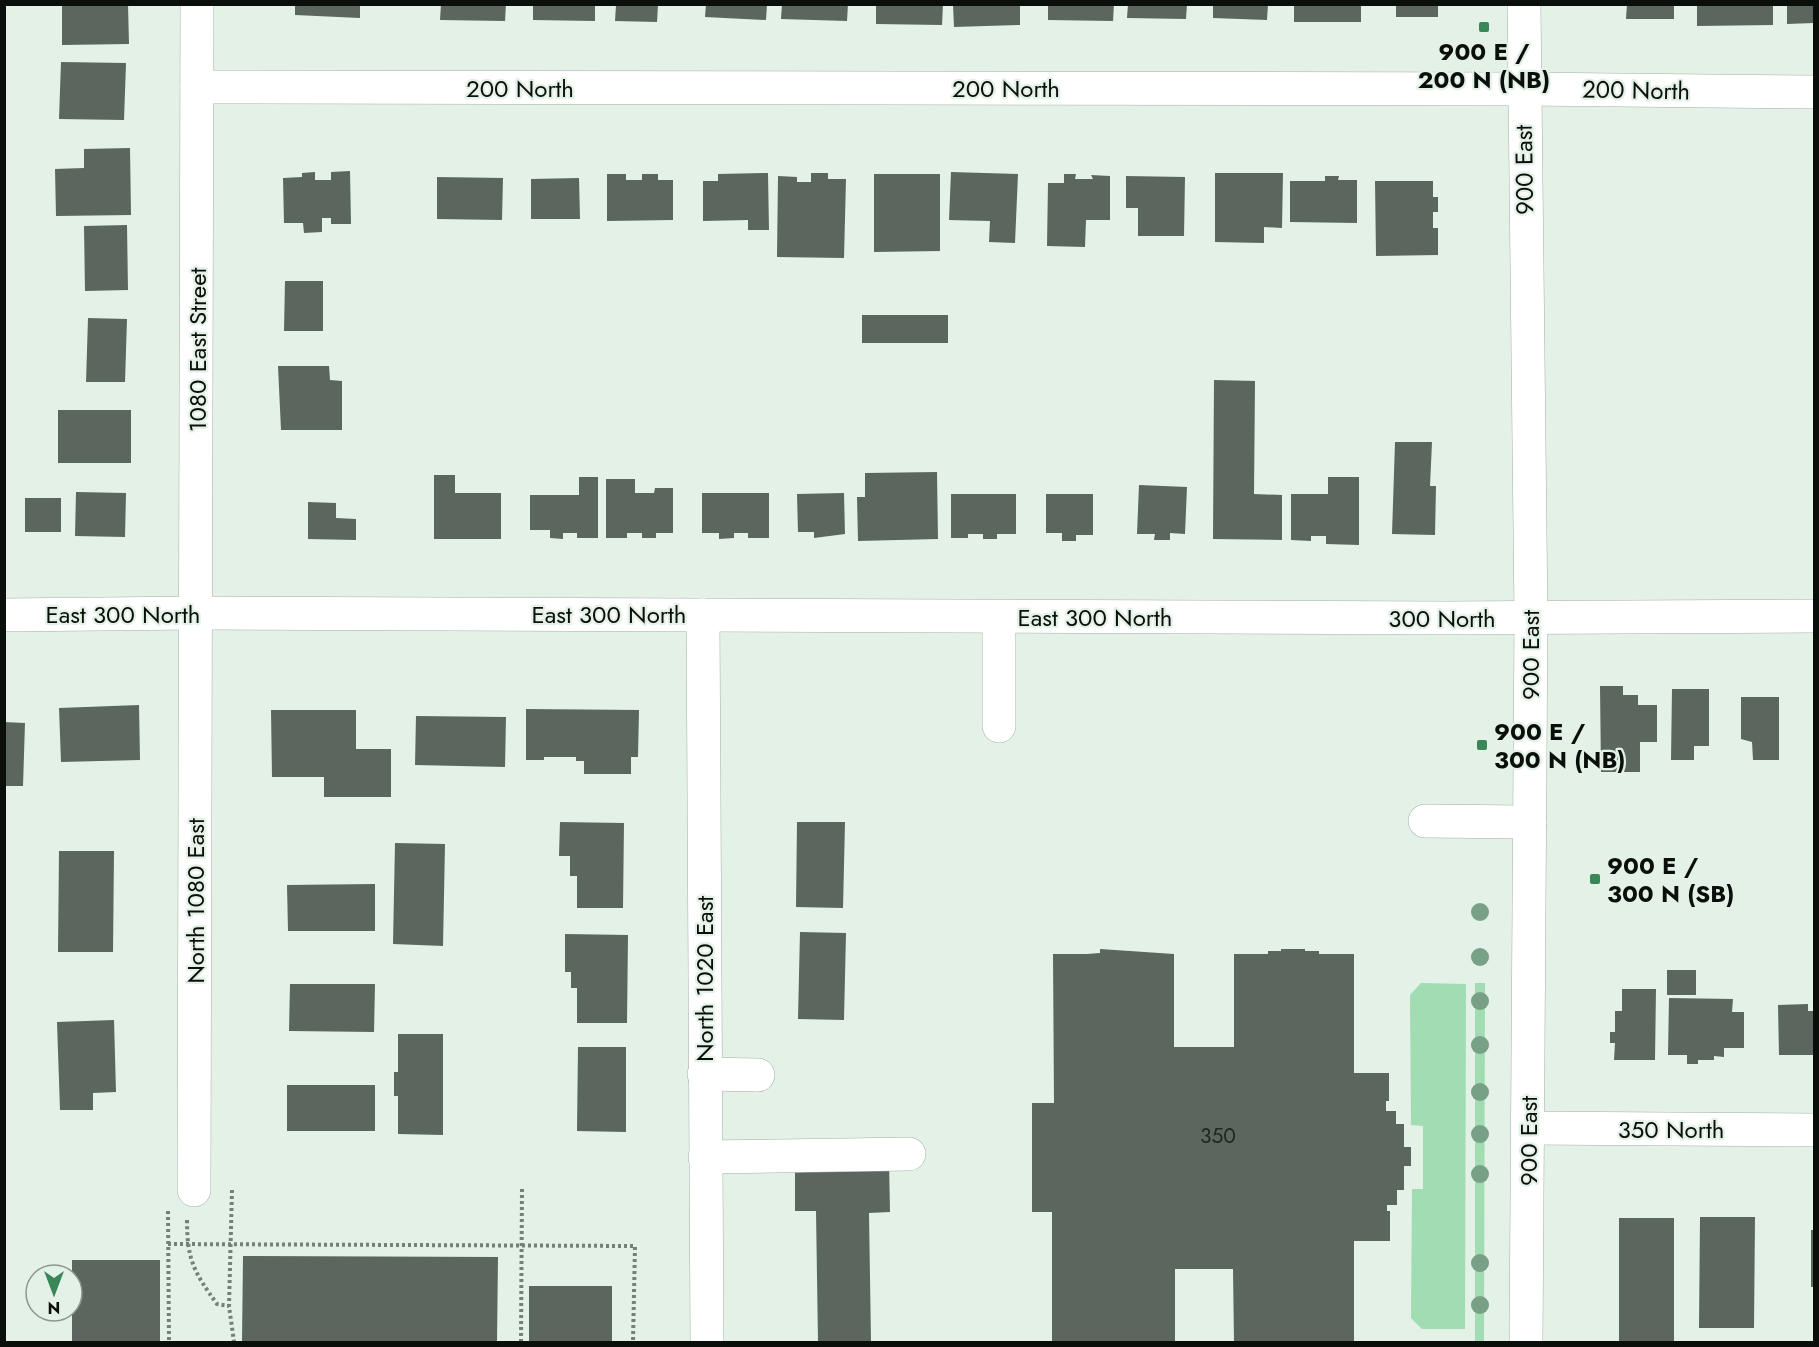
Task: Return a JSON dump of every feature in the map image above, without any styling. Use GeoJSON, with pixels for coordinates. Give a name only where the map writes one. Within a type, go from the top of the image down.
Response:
{"type":"FeatureCollection","features":[{"type":"Feature","properties":{"kind":"street"},"geometry":{"type":"LineString","coordinates":[[196,87],[197,4]]}},
{"type":"Feature","properties":{"kind":"street","name":"900 East"},"geometry":{"type":"LineString","coordinates":[[1524,4],[1522,89],[1531,618],[1526,1342]]}},
{"type":"Feature","properties":{"kind":"street","name":"200 North"},"geometry":{"type":"LineString","coordinates":[[196,87],[1522,89],[1815,92]]}},
{"type":"Feature","properties":{"kind":"street","name":"1080 East Street"},"geometry":{"type":"LineString","coordinates":[[196,87],[196,613]]}},
{"type":"Feature","properties":{"kind":"street","name":"East 300 North"},"geometry":{"type":"LineString","coordinates":[[4,615],[196,613],[1213,617]]}},
{"type":"Feature","properties":{"kind":"street","name":"North 1080 East"},"geometry":{"type":"LineString","coordinates":[[183,1201],[196,613]]}},
{"type":"Feature","properties":{"kind":"street","name":"North 1020 East"},"geometry":{"type":"LineString","coordinates":[[703,615],[707,1342]]}},
{"type":"Feature","properties":{"kind":"street","name":"300 North"},"geometry":{"type":"LineString","coordinates":[[1213,617],[1815,616]]}},
{"type":"Feature","properties":{"kind":"street"},"geometry":{"type":"LineString","coordinates":[[999,617],[999,726]]}},
{"type":"Feature","properties":{"kind":"street"},"geometry":{"type":"LineString","coordinates":[[1425,821],[1530,822]]}},
{"type":"Feature","properties":{"kind":"street"},"geometry":{"type":"LineString","coordinates":[[704,1074],[758,1075]]}},
{"type":"Feature","properties":{"kind":"street","name":"350 North"},"geometry":{"type":"LineString","coordinates":[[1528,1128],[1815,1130]]}},
{"type":"Feature","properties":{"kind":"street"},"geometry":{"type":"LineString","coordinates":[[705,1157],[909,1154]]}},
{"type":"Feature","properties":{"kind":"path"},"geometry":{"type":"LineString","coordinates":[[521,1342],[522,1189]]}},
{"type":"Feature","properties":{"kind":"path"},"geometry":{"type":"LineString","coordinates":[[232,1190],[229,1306],[234,1342]]}},
{"type":"Feature","properties":{"kind":"path"},"geometry":{"type":"LineString","coordinates":[[169,1342],[168,1244],[183,1201]]}},
{"type":"Feature","properties":{"kind":"path"},"geometry":{"type":"LineString","coordinates":[[183,1201],[187,1244],[192,1265],[217,1304],[229,1306]]}},
{"type":"Feature","properties":{"kind":"path"},"geometry":{"type":"LineString","coordinates":[[168,1244],[635,1246],[633,1342]]}},
{"type":"Feature","properties":{"kind":"green space"},"geometry":{"type":"Polygon","coordinates":[[[1421,983],[1466,984],[1465,1329],[1422,1329],[1411,1318],[1412,1189],[1423,1189],[1423,1126],[1411,1125],[1410,995],[1421,983]]]}},
{"type":"Feature","properties":{"kind":"green space"},"geometry":{"type":"Polygon","coordinates":[[[1475,983],[1485,983],[1484,1342],[1475,1342],[1475,983]]]}},
{"type":"Feature","properties":{"kind":"building"},"geometry":{"type":"Polygon","coordinates":[[[62,4],[128,4],[129,44],[62,45],[62,4]]]}},
{"type":"Feature","properties":{"kind":"building"},"geometry":{"type":"Polygon","coordinates":[[[295,4],[360,4],[360,18],[295,15],[295,4]]]}},
{"type":"Feature","properties":{"kind":"building"},"geometry":{"type":"Polygon","coordinates":[[[441,4],[506,4],[505,21],[440,20],[441,4]]]}},
{"type":"Feature","properties":{"kind":"building"},"geometry":{"type":"Polygon","coordinates":[[[533,4],[595,4],[595,21],[533,20],[533,4]]]}},
{"type":"Feature","properties":{"kind":"building"},"geometry":{"type":"Polygon","coordinates":[[[706,4],[767,4],[766,20],[705,17],[706,4]]]}},
{"type":"Feature","properties":{"kind":"building"},"geometry":{"type":"Polygon","coordinates":[[[782,4],[848,4],[847,21],[781,19],[782,4]]]}},
{"type":"Feature","properties":{"kind":"building"},"geometry":{"type":"Polygon","coordinates":[[[876,4],[943,4],[942,25],[876,24],[876,4]]]}},
{"type":"Feature","properties":{"kind":"building"},"geometry":{"type":"Polygon","coordinates":[[[953,4],[1020,4],[1020,25],[954,27],[953,4]]]}},
{"type":"Feature","properties":{"kind":"building"},"geometry":{"type":"Polygon","coordinates":[[[1048,4],[1114,4],[1113,21],[1048,20],[1048,4]]]}},
{"type":"Feature","properties":{"kind":"building"},"geometry":{"type":"Polygon","coordinates":[[[1128,4],[1187,4],[1186,19],[1127,18],[1128,4]]]}},
{"type":"Feature","properties":{"kind":"building"},"geometry":{"type":"Polygon","coordinates":[[[1213,4],[1268,4],[1267,20],[1213,18],[1213,4]]]}},
{"type":"Feature","properties":{"kind":"building"},"geometry":{"type":"Polygon","coordinates":[[[1294,4],[1361,4],[1361,22],[1294,22],[1294,4]]]}},
{"type":"Feature","properties":{"kind":"building"},"geometry":{"type":"Polygon","coordinates":[[[1396,4],[1438,4],[1438,17],[1396,17],[1396,4]]]}},
{"type":"Feature","properties":{"kind":"building"},"geometry":{"type":"Polygon","coordinates":[[[1627,4],[1674,4],[1674,19],[1626,19],[1627,4]]]}},
{"type":"Feature","properties":{"kind":"building"},"geometry":{"type":"Polygon","coordinates":[[[1697,4],[1773,4],[1773,25],[1697,26],[1697,4]]]}},
{"type":"Feature","properties":{"kind":"building"},"geometry":{"type":"Polygon","coordinates":[[[1787,4],[1814,4],[1814,23],[1787,24],[1787,4]]]}},
{"type":"Feature","properties":{"kind":"building"},"geometry":{"type":"Polygon","coordinates":[[[616,5],[658,5],[657,22],[615,21],[616,5]]]}},
{"type":"Feature","properties":{"kind":"building"},"geometry":{"type":"Polygon","coordinates":[[[61,62],[126,63],[124,120],[59,119],[61,62]]]}},
{"type":"Feature","properties":{"kind":"building"},"geometry":{"type":"Polygon","coordinates":[[[130,148],[131,215],[56,216],[55,169],[84,168],[84,149],[130,148]]]}},
{"type":"Feature","properties":{"kind":"building"},"geometry":{"type":"Polygon","coordinates":[[[350,171],[351,224],[331,224],[331,218],[322,218],[322,232],[304,233],[303,223],[284,223],[283,178],[302,177],[302,173],[315,172],[315,180],[331,180],[331,172],[350,171]]]}},
{"type":"Feature","properties":{"kind":"building"},"geometry":{"type":"Polygon","coordinates":[[[951,172],[1018,174],[1015,243],[989,242],[990,221],[949,220],[951,172]]]}},
{"type":"Feature","properties":{"kind":"building"},"geometry":{"type":"Polygon","coordinates":[[[768,173],[769,230],[748,230],[748,220],[703,221],[703,181],[718,181],[718,174],[768,173]]]}},
{"type":"Feature","properties":{"kind":"building"},"geometry":{"type":"Polygon","coordinates":[[[811,173],[828,173],[828,179],[846,179],[844,258],[777,257],[778,176],[797,177],[797,182],[811,182],[811,173]]]}},
{"type":"Feature","properties":{"kind":"building"},"geometry":{"type":"Polygon","coordinates":[[[1215,173],[1283,173],[1282,228],[1264,227],[1264,243],[1215,242],[1215,173]]]}},
{"type":"Feature","properties":{"kind":"building"},"geometry":{"type":"Polygon","coordinates":[[[607,174],[626,174],[626,180],[642,180],[642,174],[658,174],[658,180],[673,180],[673,220],[607,221],[607,174]]]}},
{"type":"Feature","properties":{"kind":"building"},"geometry":{"type":"Polygon","coordinates":[[[874,174],[940,174],[940,251],[874,252],[874,174]]]}},
{"type":"Feature","properties":{"kind":"building"},"geometry":{"type":"Polygon","coordinates":[[[1064,174],[1076,174],[1075,179],[1093,179],[1091,175],[1110,176],[1110,220],[1086,220],[1085,247],[1047,246],[1048,183],[1064,183],[1064,174]]]}},
{"type":"Feature","properties":{"kind":"building"},"geometry":{"type":"Polygon","coordinates":[[[1126,176],[1185,177],[1184,236],[1138,236],[1138,208],[1126,208],[1126,176]]]}},
{"type":"Feature","properties":{"kind":"building"},"geometry":{"type":"Polygon","coordinates":[[[1325,176],[1339,176],[1338,180],[1357,180],[1357,223],[1290,222],[1290,181],[1325,181],[1325,176]]]}},
{"type":"Feature","properties":{"kind":"building"},"geometry":{"type":"Polygon","coordinates":[[[437,177],[503,178],[502,220],[437,219],[437,177]]]}},
{"type":"Feature","properties":{"kind":"building"},"geometry":{"type":"Polygon","coordinates":[[[579,178],[580,219],[531,219],[531,179],[579,178]]]}},
{"type":"Feature","properties":{"kind":"building"},"geometry":{"type":"Polygon","coordinates":[[[1375,181],[1433,181],[1433,197],[1438,197],[1438,212],[1433,212],[1433,228],[1438,228],[1438,255],[1376,256],[1375,181]]]}},
{"type":"Feature","properties":{"kind":"building"},"geometry":{"type":"Polygon","coordinates":[[[127,225],[128,290],[85,291],[84,226],[127,225]]]}},
{"type":"Feature","properties":{"kind":"building"},"geometry":{"type":"Polygon","coordinates":[[[285,281],[323,281],[323,331],[284,331],[285,281]]]}},
{"type":"Feature","properties":{"kind":"building"},"geometry":{"type":"Polygon","coordinates":[[[862,315],[948,315],[948,343],[862,343],[862,315]]]}},
{"type":"Feature","properties":{"kind":"building"},"geometry":{"type":"Polygon","coordinates":[[[88,318],[127,319],[125,382],[86,382],[88,318]]]}},
{"type":"Feature","properties":{"kind":"building"},"geometry":{"type":"Polygon","coordinates":[[[278,366],[329,366],[330,380],[342,381],[342,430],[281,430],[278,366]]]}},
{"type":"Feature","properties":{"kind":"building"},"geometry":{"type":"Polygon","coordinates":[[[1214,380],[1255,381],[1254,494],[1282,495],[1282,540],[1213,539],[1214,380]]]}},
{"type":"Feature","properties":{"kind":"building"},"geometry":{"type":"Polygon","coordinates":[[[58,410],[131,410],[131,463],[58,463],[58,410]]]}},
{"type":"Feature","properties":{"kind":"building"},"geometry":{"type":"Polygon","coordinates":[[[1395,442],[1432,442],[1430,486],[1436,486],[1435,535],[1392,534],[1395,442]]]}},
{"type":"Feature","properties":{"kind":"building"},"geometry":{"type":"Polygon","coordinates":[[[937,472],[938,539],[858,541],[857,497],[865,497],[865,473],[937,472]]]}},
{"type":"Feature","properties":{"kind":"building"},"geometry":{"type":"Polygon","coordinates":[[[434,475],[455,475],[455,493],[501,493],[501,539],[434,539],[434,475]]]}},
{"type":"Feature","properties":{"kind":"building"},"geometry":{"type":"Polygon","coordinates":[[[579,477],[598,477],[598,538],[577,538],[577,533],[563,533],[563,539],[550,538],[550,530],[530,530],[530,495],[579,495],[579,477]]]}},
{"type":"Feature","properties":{"kind":"building"},"geometry":{"type":"Polygon","coordinates":[[[1328,477],[1359,477],[1359,545],[1326,544],[1326,536],[1311,536],[1311,541],[1291,540],[1291,494],[1328,494],[1328,477]]]}},
{"type":"Feature","properties":{"kind":"building"},"geometry":{"type":"Polygon","coordinates":[[[606,479],[635,479],[635,493],[654,493],[655,488],[673,488],[673,533],[656,533],[656,538],[642,538],[642,533],[627,533],[627,538],[606,538],[606,479]]]}},
{"type":"Feature","properties":{"kind":"building"},"geometry":{"type":"Polygon","coordinates":[[[1139,485],[1187,487],[1185,534],[1170,533],[1170,540],[1154,540],[1155,534],[1137,534],[1139,485]]]}},
{"type":"Feature","properties":{"kind":"building"},"geometry":{"type":"Polygon","coordinates":[[[76,492],[126,493],[125,537],[75,536],[76,492]]]}},
{"type":"Feature","properties":{"kind":"building"},"geometry":{"type":"Polygon","coordinates":[[[702,493],[769,493],[769,538],[748,538],[748,533],[734,533],[734,538],[719,539],[719,533],[702,533],[702,493]]]}},
{"type":"Feature","properties":{"kind":"building"},"geometry":{"type":"Polygon","coordinates":[[[844,493],[845,534],[814,538],[814,532],[798,532],[797,494],[844,493]]]}},
{"type":"Feature","properties":{"kind":"building"},"geometry":{"type":"Polygon","coordinates":[[[951,494],[1016,494],[1016,534],[997,534],[997,539],[983,539],[983,534],[968,534],[968,538],[951,538],[951,494]]]}},
{"type":"Feature","properties":{"kind":"building"},"geometry":{"type":"Polygon","coordinates":[[[1046,494],[1093,494],[1093,535],[1076,535],[1076,541],[1062,541],[1062,533],[1046,533],[1046,494]]]}},
{"type":"Feature","properties":{"kind":"building"},"geometry":{"type":"Polygon","coordinates":[[[25,498],[61,498],[61,532],[25,532],[25,498]]]}},
{"type":"Feature","properties":{"kind":"building"},"geometry":{"type":"Polygon","coordinates":[[[308,502],[336,503],[336,518],[356,519],[356,540],[308,539],[308,502]]]}},
{"type":"Feature","properties":{"kind":"building"},"geometry":{"type":"Polygon","coordinates":[[[1600,686],[1623,686],[1623,695],[1638,695],[1638,705],[1657,705],[1657,742],[1640,742],[1640,772],[1601,772],[1600,686]]]}},
{"type":"Feature","properties":{"kind":"building"},"geometry":{"type":"Polygon","coordinates":[[[1672,689],[1709,689],[1709,746],[1694,746],[1694,760],[1671,760],[1672,689]]]}},
{"type":"Feature","properties":{"kind":"building"},"geometry":{"type":"Polygon","coordinates":[[[1741,697],[1779,697],[1779,760],[1753,760],[1752,742],[1741,739],[1741,697]]]}},
{"type":"Feature","properties":{"kind":"building"},"geometry":{"type":"Polygon","coordinates":[[[139,705],[140,760],[61,762],[59,708],[139,705]]]}},
{"type":"Feature","properties":{"kind":"building"},"geometry":{"type":"Polygon","coordinates":[[[526,709],[639,710],[638,757],[631,757],[631,774],[584,774],[584,761],[576,761],[576,757],[544,757],[544,760],[526,760],[526,709]]]}},
{"type":"Feature","properties":{"kind":"building"},"geometry":{"type":"Polygon","coordinates":[[[271,710],[356,710],[356,749],[391,749],[391,797],[324,797],[324,777],[272,777],[271,710]]]}},
{"type":"Feature","properties":{"kind":"building"},"geometry":{"type":"Polygon","coordinates":[[[416,716],[506,717],[505,767],[415,765],[416,716]]]}},
{"type":"Feature","properties":{"kind":"building"},"geometry":{"type":"Polygon","coordinates":[[[4,722],[25,723],[23,786],[4,786],[4,722]]]}},
{"type":"Feature","properties":{"kind":"building"},"geometry":{"type":"Polygon","coordinates":[[[560,822],[624,823],[623,908],[577,908],[577,876],[570,876],[570,856],[559,856],[560,822]]]}},
{"type":"Feature","properties":{"kind":"building"},"geometry":{"type":"Polygon","coordinates":[[[797,822],[845,822],[843,908],[796,907],[797,822]]]}},
{"type":"Feature","properties":{"kind":"building"},"geometry":{"type":"Polygon","coordinates":[[[395,843],[445,844],[443,946],[393,944],[395,843]]]}},
{"type":"Feature","properties":{"kind":"building"},"geometry":{"type":"Polygon","coordinates":[[[59,851],[114,851],[113,952],[58,952],[59,851]]]}},
{"type":"Feature","properties":{"kind":"building"},"geometry":{"type":"Polygon","coordinates":[[[375,884],[375,931],[288,931],[287,885],[375,884]]]}},
{"type":"Feature","properties":{"kind":"building"},"geometry":{"type":"Polygon","coordinates":[[[800,932],[846,933],[844,1020],[798,1019],[800,932]]]}},
{"type":"Feature","properties":{"kind":"building"},"geometry":{"type":"Polygon","coordinates":[[[565,934],[628,935],[627,1023],[577,1023],[577,988],[571,988],[571,972],[565,972],[565,934]]]}},
{"type":"Feature","properties":{"kind":"building"},"geometry":{"type":"Polygon","coordinates":[[[1100,949],[1174,954],[1174,1047],[1234,1047],[1234,954],[1268,954],[1268,951],[1281,951],[1281,949],[1305,949],[1305,951],[1319,951],[1319,954],[1354,954],[1354,1073],[1389,1073],[1389,1101],[1386,1101],[1386,1111],[1396,1111],[1396,1124],[1404,1124],[1404,1147],[1411,1147],[1411,1166],[1404,1166],[1404,1190],[1397,1190],[1397,1205],[1387,1205],[1387,1211],[1390,1211],[1390,1241],[1354,1241],[1354,1342],[1234,1342],[1233,1269],[1175,1269],[1175,1342],[1052,1342],[1052,1212],[1032,1212],[1032,1103],[1054,1103],[1053,954],[1100,953],[1100,949]]]}},
{"type":"Feature","properties":{"kind":"building"},"geometry":{"type":"Polygon","coordinates":[[[1667,970],[1696,970],[1696,995],[1667,995],[1667,970]]]}},
{"type":"Feature","properties":{"kind":"building"},"geometry":{"type":"Polygon","coordinates":[[[290,984],[375,984],[374,1032],[289,1031],[290,984]]]}},
{"type":"Feature","properties":{"kind":"building"},"geometry":{"type":"Polygon","coordinates":[[[1622,989],[1656,989],[1655,1060],[1614,1060],[1615,1043],[1610,1043],[1610,1032],[1615,1032],[1615,1011],[1622,1011],[1622,989]]]}},
{"type":"Feature","properties":{"kind":"building"},"geometry":{"type":"Polygon","coordinates":[[[1669,998],[1733,999],[1732,1012],[1744,1012],[1744,1048],[1724,1048],[1724,1057],[1714,1056],[1714,1060],[1698,1060],[1698,1064],[1687,1064],[1687,1055],[1668,1055],[1669,998]]]}},
{"type":"Feature","properties":{"kind":"building"},"geometry":{"type":"Polygon","coordinates":[[[1808,1004],[1808,1011],[1814,1011],[1814,1055],[1779,1055],[1778,1005],[1808,1004]]]}},
{"type":"Feature","properties":{"kind":"building"},"geometry":{"type":"Polygon","coordinates":[[[114,1020],[116,1092],[93,1093],[93,1110],[60,1110],[57,1022],[114,1020]]]}},
{"type":"Feature","properties":{"kind":"building"},"geometry":{"type":"Polygon","coordinates":[[[398,1034],[443,1034],[443,1135],[398,1134],[398,1096],[394,1096],[394,1072],[398,1072],[398,1034]]]}},
{"type":"Feature","properties":{"kind":"building"},"geometry":{"type":"Polygon","coordinates":[[[578,1047],[626,1047],[626,1132],[577,1131],[578,1047]]]}},
{"type":"Feature","properties":{"kind":"building"},"geometry":{"type":"Polygon","coordinates":[[[287,1085],[375,1085],[375,1131],[287,1131],[287,1085]]]}},
{"type":"Feature","properties":{"kind":"building"},"geometry":{"type":"Polygon","coordinates":[[[889,1161],[890,1212],[869,1213],[871,1342],[818,1342],[816,1211],[795,1211],[795,1163],[889,1161]]]}},
{"type":"Feature","properties":{"kind":"building"},"geometry":{"type":"Polygon","coordinates":[[[1700,1217],[1755,1217],[1754,1328],[1699,1328],[1700,1217]]]}},
{"type":"Feature","properties":{"kind":"building"},"geometry":{"type":"Polygon","coordinates":[[[1619,1218],[1674,1218],[1674,1342],[1619,1342],[1619,1218]]]}},
{"type":"Feature","properties":{"kind":"building"},"geometry":{"type":"Polygon","coordinates":[[[1811,1230],[1814,1230],[1814,1287],[1811,1287],[1811,1230]]]}},
{"type":"Feature","properties":{"kind":"building"},"geometry":{"type":"Polygon","coordinates":[[[243,1256],[498,1257],[497,1342],[242,1342],[243,1256]]]}},
{"type":"Feature","properties":{"kind":"building"},"geometry":{"type":"Polygon","coordinates":[[[72,1260],[160,1260],[160,1342],[72,1342],[72,1323],[84,1323],[84,1263],[72,1263],[72,1260]]]}},
{"type":"Feature","properties":{"kind":"building"},"geometry":{"type":"Polygon","coordinates":[[[529,1286],[612,1286],[612,1342],[529,1342],[529,1286]]]}},
{"type":"Feature","properties":{"kind":"place","name":"900 E / 200 N (NB)"},"geometry":{"type":"Point","coordinates":[1484,27]}},
{"type":"Feature","properties":{"kind":"place","name":"900 E / 300 N (NB)"},"geometry":{"type":"Point","coordinates":[1482,745]}},
{"type":"Feature","properties":{"kind":"place","name":"900 E / 300 N (SB)"},"geometry":{"type":"Point","coordinates":[1595,879]}}]}
